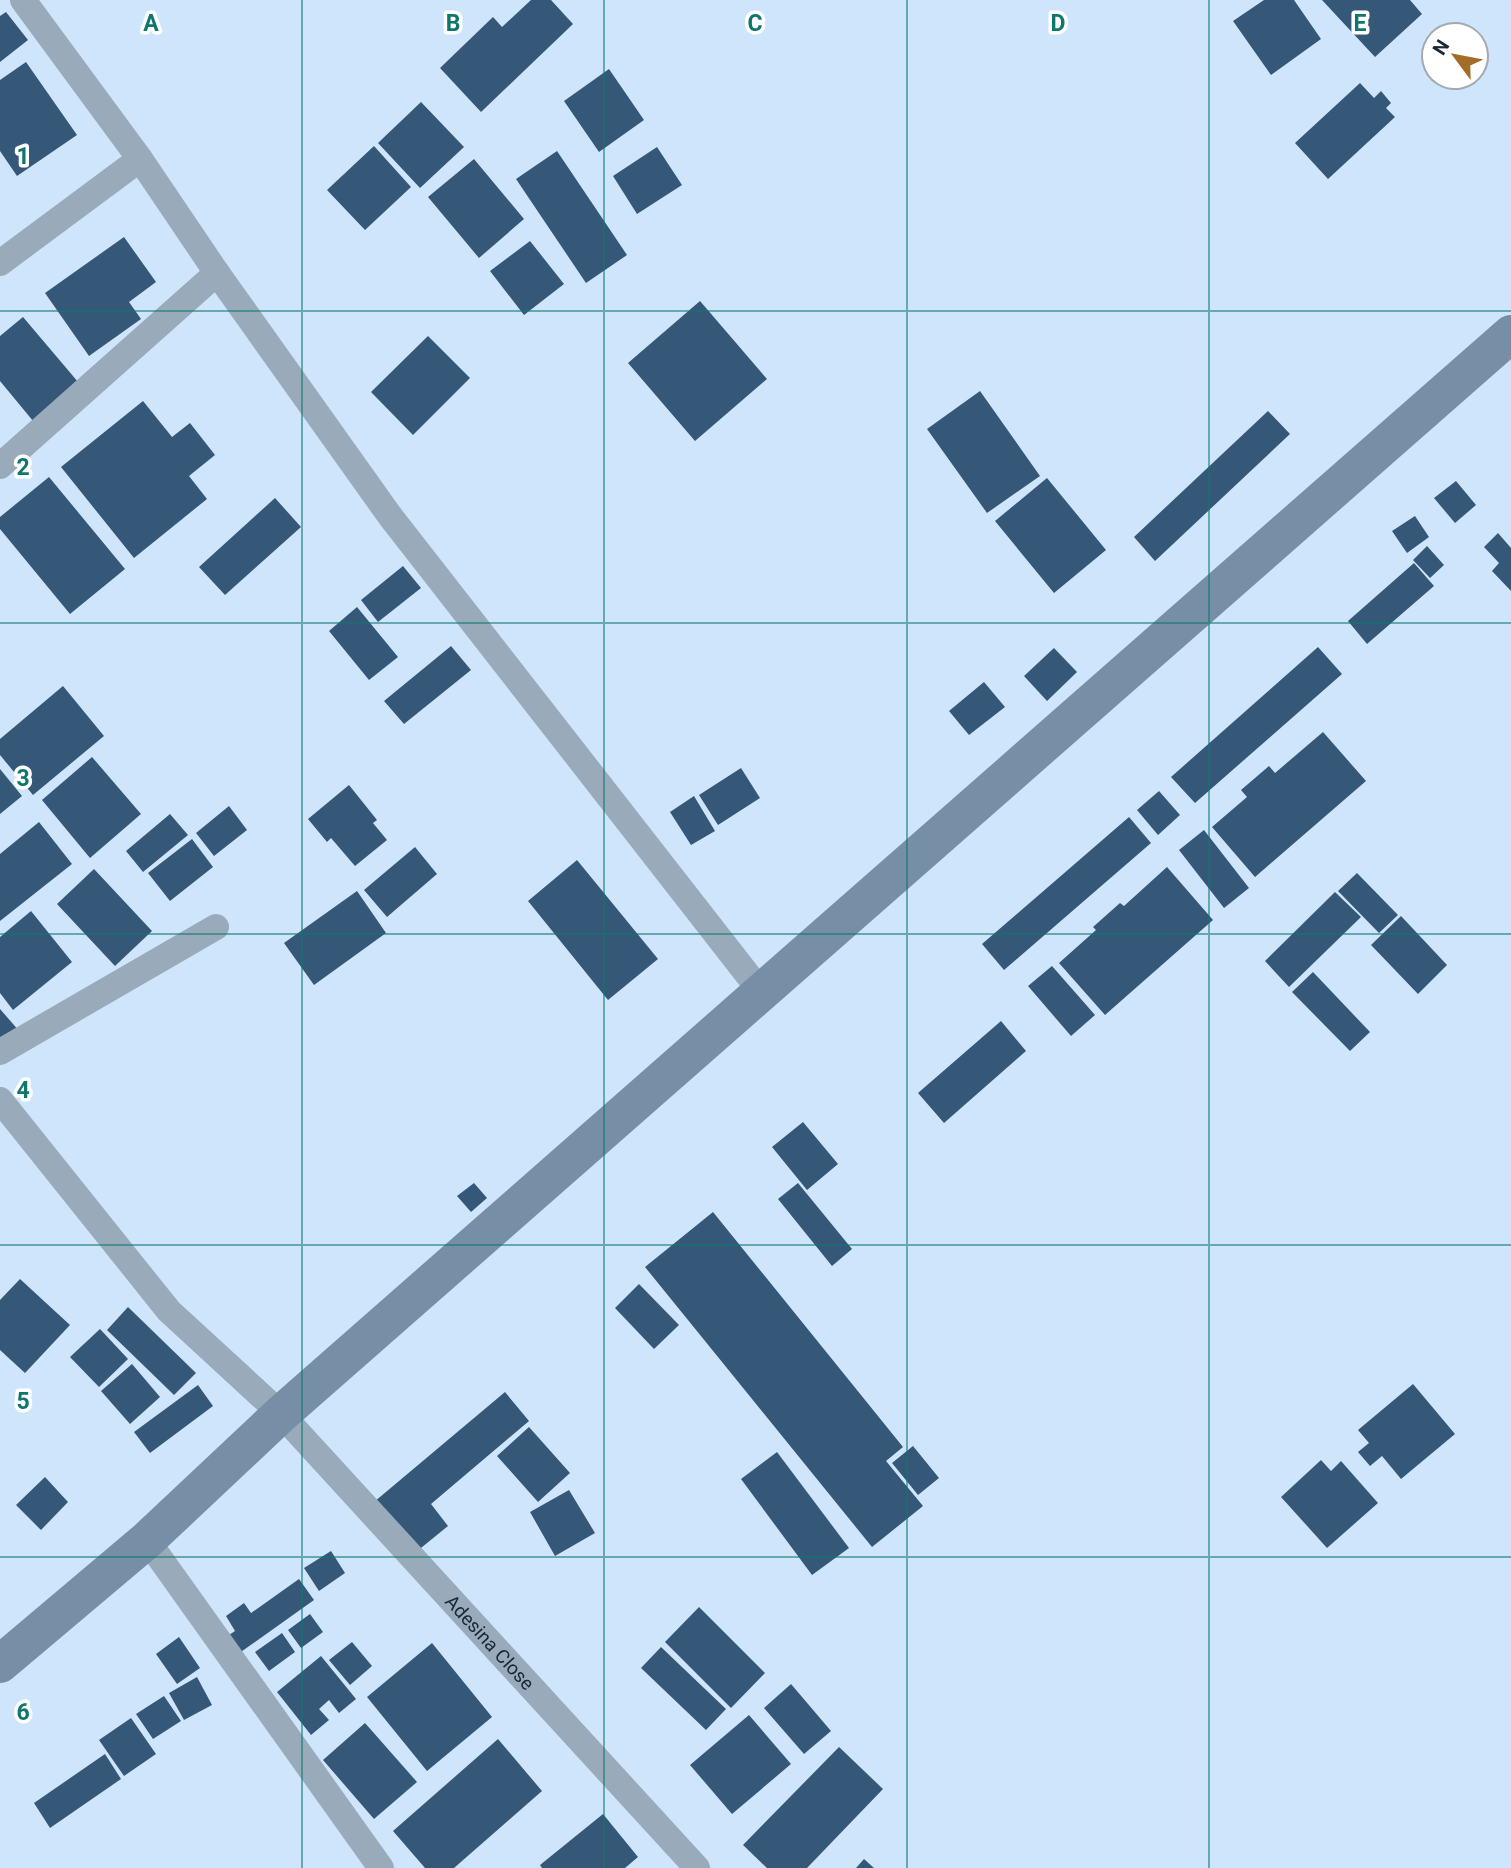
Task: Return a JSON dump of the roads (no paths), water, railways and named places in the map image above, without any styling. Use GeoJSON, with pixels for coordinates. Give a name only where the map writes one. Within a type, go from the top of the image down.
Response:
{"type":"FeatureCollection","features":[{"type":"Feature","properties":{"kind":"main road"},"geometry":{"type":"LineString","coordinates":[[0,1664],[146,1540],[281,1414],[1511,334]]}},
{"type":"Feature","properties":{"kind":"street"},"geometry":{"type":"LineString","coordinates":[[23,0],[140,159],[217,273],[390,516],[762,993]]}},
{"type":"Feature","properties":{"kind":"street"},"geometry":{"type":"LineString","coordinates":[[0,263],[140,159]]}},
{"type":"Feature","properties":{"kind":"street"},"geometry":{"type":"LineString","coordinates":[[0,466],[217,273]]}},
{"type":"Feature","properties":{"kind":"street"},"geometry":{"type":"LineString","coordinates":[[0,1052],[216,927]]}},
{"type":"Feature","properties":{"kind":"street","name":"Adesina Close"},"geometry":{"type":"LineString","coordinates":[[0,1100],[169,1311],[281,1414],[697,1868]]}},
{"type":"Feature","properties":{"kind":"street"},"geometry":{"type":"LineString","coordinates":[[146,1540],[381,1868]]}}]}
